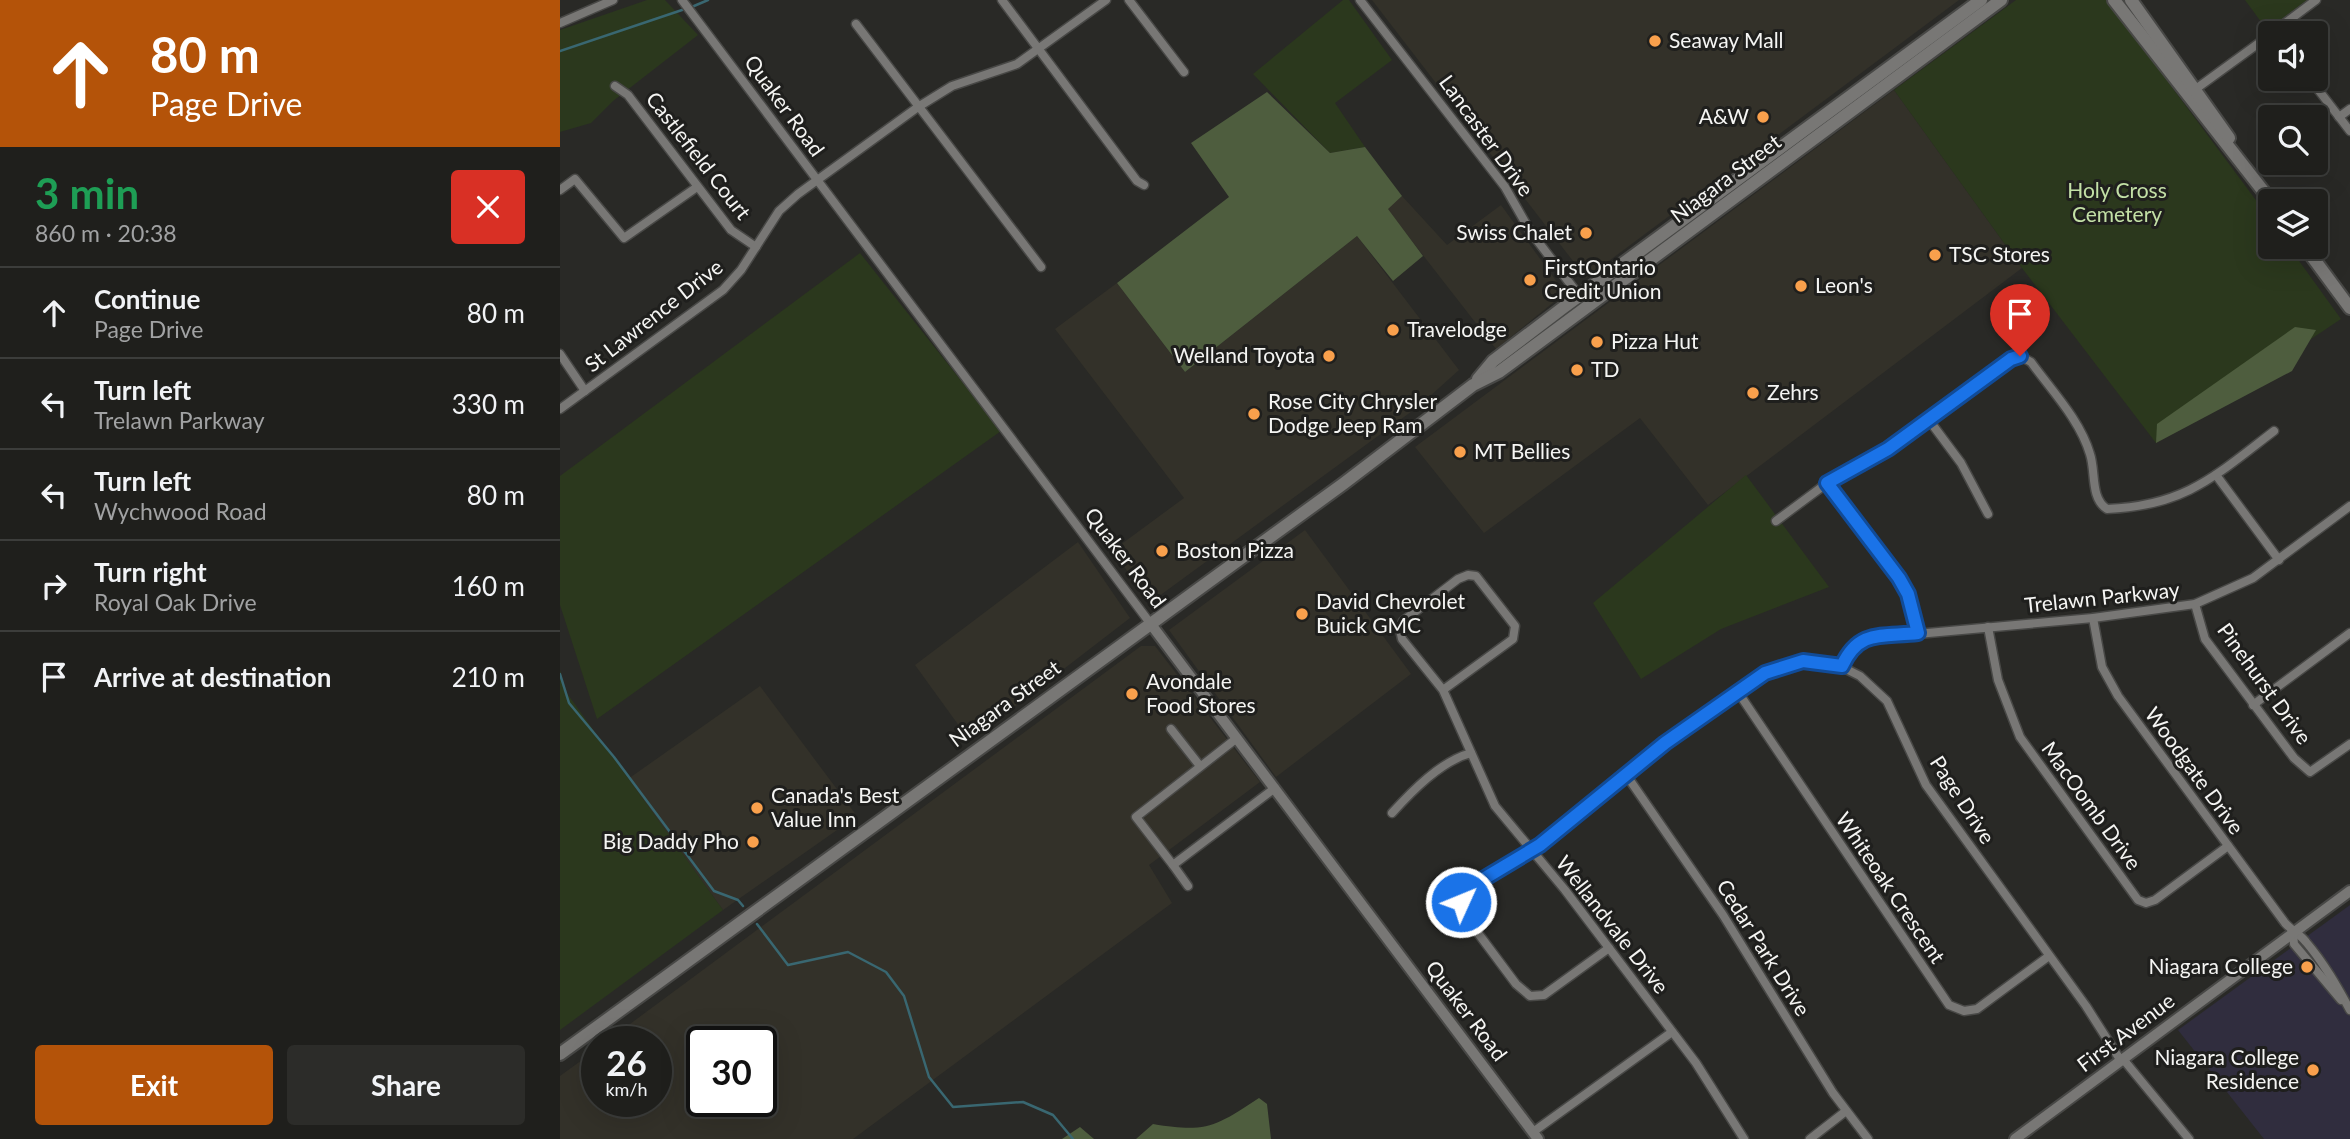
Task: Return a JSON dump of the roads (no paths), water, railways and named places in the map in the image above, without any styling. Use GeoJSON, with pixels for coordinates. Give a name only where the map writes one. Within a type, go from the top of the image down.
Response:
{"type":"FeatureCollection","features":[{"type":"Feature","properties":{"kind":"main road","name":"Niagara Street"},"geometry":{"type":"LineString","coordinates":[[1583,302],[1981,0]]}},
{"type":"Feature","properties":{"kind":"main road","name":"Niagara Street"},"geometry":{"type":"LineString","coordinates":[[560,1054],[1343,484],[1473,385],[1493,361],[1583,302],[2001,0]]}},
{"type":"Feature","properties":{"kind":"main road"},"geometry":{"type":"LineString","coordinates":[[2115,0],[2191,92]]}},
{"type":"Feature","properties":{"kind":"main road"},"geometry":{"type":"LineString","coordinates":[[2130,0],[2191,92],[2262,189]]}},
{"type":"Feature","properties":{"kind":"main road"},"geometry":{"type":"LineString","coordinates":[[2314,259],[2350,308]]}},
{"type":"Feature","properties":{"kind":"street"},"geometry":{"type":"LineString","coordinates":[[560,23],[613,0]]}},
{"type":"Feature","properties":{"kind":"street","name":"Quaker Road"},"geometry":{"type":"LineString","coordinates":[[682,0],[1535,1135]]}},
{"type":"Feature","properties":{"kind":"street"},"geometry":{"type":"LineString","coordinates":[[1002,0],[1137,181],[1144,184]]}},
{"type":"Feature","properties":{"kind":"street"},"geometry":{"type":"LineString","coordinates":[[816,181],[918,107],[952,86],[1017,64],[1106,0]]}},
{"type":"Feature","properties":{"kind":"street"},"geometry":{"type":"LineString","coordinates":[[1129,0],[1184,72]]}},
{"type":"Feature","properties":{"kind":"street","name":"Lancaster Drive"},"geometry":{"type":"LineString","coordinates":[[1360,0],[1505,187],[1530,231],[1583,302]]}},
{"type":"Feature","properties":{"kind":"street"},"geometry":{"type":"LineString","coordinates":[[2289,21],[2316,0]]}},
{"type":"Feature","properties":{"kind":"street"},"geometry":{"type":"LineString","coordinates":[[856,24],[1041,267]]}},
{"type":"Feature","properties":{"kind":"street"},"geometry":{"type":"LineString","coordinates":[[2191,92],[2258,44]]}},
{"type":"Feature","properties":{"kind":"street","name":"Castlefield Court"},"geometry":{"type":"LineString","coordinates":[[614,86],[628,95],[731,230],[756,247]]}},
{"type":"Feature","properties":{"kind":"street"},"geometry":{"type":"LineString","coordinates":[[2319,91],[2350,131]]}},
{"type":"Feature","properties":{"kind":"street"},"geometry":{"type":"LineString","coordinates":[[2339,117],[2350,108]]}},
{"type":"Feature","properties":{"kind":"street"},"geometry":{"type":"LineString","coordinates":[[560,190],[575,179],[624,238],[698,187]]}},
{"type":"Feature","properties":{"kind":"street","name":"St Lawrence Drive"},"geometry":{"type":"LineString","coordinates":[[560,409],[723,290],[779,211],[816,181]]}},
{"type":"Feature","properties":{"kind":"street"},"geometry":{"type":"LineString","coordinates":[[560,354],[585,391]]}},
{"type":"Feature","properties":{"kind":"street"},"geometry":{"type":"LineString","coordinates":[[1776,521],[1827,483],[1888,449],[2011,359],[2020,356],[2031,362],[2080,429],[2090,453],[2098,500],[2107,509],[2168,501],[2185,495],[2274,431]]}},
{"type":"Feature","properties":{"kind":"street"},"geometry":{"type":"LineString","coordinates":[[1929,420],[1961,463],[1987,514]]}},
{"type":"Feature","properties":{"kind":"street"},"geometry":{"type":"LineString","coordinates":[[2216,475],[2279,560]]}},
{"type":"Feature","properties":{"kind":"street"},"geometry":{"type":"LineString","coordinates":[[1827,483],[1903,584],[1910,598],[1918,633]]}},
{"type":"Feature","properties":{"kind":"street","name":"Trelawn Parkway"},"geometry":{"type":"LineString","coordinates":[[1842,666],[1849,650],[1862,639],[2093,618],[2195,604],[2236,587],[2279,560],[2350,506]]}},
{"type":"Feature","properties":{"kind":"street","name":"Wellandvale Drive"},"geometry":{"type":"LineString","coordinates":[[1443,690],[1513,639],[1515,626],[1476,576],[1468,575],[1458,579],[1403,621],[1400,630],[1402,639],[1443,690],[1495,806],[1609,948],[1708,1079],[1744,1139]]}},
{"type":"Feature","properties":{"kind":"street","name":"Pinehurst Drive"},"geometry":{"type":"LineString","coordinates":[[2195,604],[2205,639],[2294,758],[2310,772],[2350,744]]}},
{"type":"Feature","properties":{"kind":"street","name":"Woodgate Drive"},"geometry":{"type":"LineString","coordinates":[[2093,618],[2102,667],[2112,687],[2293,933],[2294,944],[2350,1010]]}},
{"type":"Feature","properties":{"kind":"street","name":"MacOomb Drive"},"geometry":{"type":"LineString","coordinates":[[1988,628],[1998,681],[2020,737],[2138,900],[2146,903],[2155,900],[2228,846]]}},
{"type":"Feature","properties":{"kind":"street"},"geometry":{"type":"LineString","coordinates":[[2253,705],[2350,633]]}},
{"type":"Feature","properties":{"kind":"street","name":"Page Drive"},"geometry":{"type":"LineString","coordinates":[[1609,948],[1544,995],[1530,996],[1516,984],[1463,914],[1461,902],[1475,884],[1530,851],[1665,743],[1765,673],[1788,664],[1817,661],[1842,666],[1869,682],[1887,701],[1926,785],[2122,1060],[2189,1139]]}},
{"type":"Feature","properties":{"kind":"street","name":"Whiteoak Crescent"},"geometry":{"type":"LineString","coordinates":[[1738,692],[1949,1005],[1964,1011],[1977,1009],[2049,956]]}},
{"type":"Feature","properties":{"kind":"street"},"geometry":{"type":"LineString","coordinates":[[1171,729],[1200,766]]}},
{"type":"Feature","properties":{"kind":"street"},"geometry":{"type":"LineString","coordinates":[[1188,886],[1136,817],[1237,738]]}},
{"type":"Feature","properties":{"kind":"street"},"geometry":{"type":"LineString","coordinates":[[1392,813],[1413,790],[1461,756],[1471,753]]}},
{"type":"Feature","properties":{"kind":"street","name":"Cedar Park Drive"},"geometry":{"type":"LineString","coordinates":[[1627,776],[1723,915],[1846,1111],[1868,1139]]}},
{"type":"Feature","properties":{"kind":"street"},"geometry":{"type":"LineString","coordinates":[[1173,865],[1275,788]]}},
{"type":"Feature","properties":{"kind":"street","name":"First Avenue"},"geometry":{"type":"LineString","coordinates":[[2015,1139],[2350,891]]}},
{"type":"Feature","properties":{"kind":"street"},"geometry":{"type":"LineString","coordinates":[[1535,1135],[1672,1032]]}},
{"type":"Feature","properties":{"kind":"street"},"geometry":{"type":"LineString","coordinates":[[1810,1139],[1846,1111]]}},
{"type":"Feature","properties":{"kind":"waterway"},"geometry":{"type":"LineString","coordinates":[[694,6],[708,0]]}},
{"type":"Feature","properties":{"kind":"waterway"},"geometry":{"type":"LineString","coordinates":[[560,51],[682,10]]}},
{"type":"Feature","properties":{"kind":"waterway"},"geometry":{"type":"LineString","coordinates":[[560,674],[569,703],[614,757],[714,891],[738,900],[743,906]]}},
{"type":"Feature","properties":{"kind":"waterway"},"geometry":{"type":"LineString","coordinates":[[757,924],[788,965],[848,952],[886,972],[904,996],[929,1077],[953,1107],[1023,1102],[1053,1115],[1073,1139]]}},
{"type":"Feature","properties":{"kind":"place","name":"Seaway Mall"},"geometry":{"type":"Point","coordinates":[1655,41]}},
{"type":"Feature","properties":{"kind":"place","name":"A&W"},"geometry":{"type":"Point","coordinates":[1763,117]}},
{"type":"Feature","properties":{"kind":"place","name":"Swiss Chalet"},"geometry":{"type":"Point","coordinates":[1586,233]}},
{"type":"Feature","properties":{"kind":"place","name":"TSC Stores"},"geometry":{"type":"Point","coordinates":[1935,255]}},
{"type":"Feature","properties":{"kind":"place","name":"FirstOntario Credit Union"},"geometry":{"type":"Point","coordinates":[1530,280]}},
{"type":"Feature","properties":{"kind":"place","name":"Leon's"},"geometry":{"type":"Point","coordinates":[1801,286]}},
{"type":"Feature","properties":{"kind":"place","name":"Travelodge"},"geometry":{"type":"Point","coordinates":[1393,330]}},
{"type":"Feature","properties":{"kind":"place","name":"Pizza Hut"},"geometry":{"type":"Point","coordinates":[1597,342]}},
{"type":"Feature","properties":{"kind":"place","name":"Welland Toyota"},"geometry":{"type":"Point","coordinates":[1329,356]}},
{"type":"Feature","properties":{"kind":"place","name":"TD"},"geometry":{"type":"Point","coordinates":[1577,370]}},
{"type":"Feature","properties":{"kind":"place","name":"Zehrs"},"geometry":{"type":"Point","coordinates":[1753,393]}},
{"type":"Feature","properties":{"kind":"place","name":"Rose City Chrysler Dodge Jeep Ram"},"geometry":{"type":"Point","coordinates":[1254,414]}},
{"type":"Feature","properties":{"kind":"place","name":"MT Bellies"},"geometry":{"type":"Point","coordinates":[1460,452]}},
{"type":"Feature","properties":{"kind":"place","name":"Boston Pizza"},"geometry":{"type":"Point","coordinates":[1162,551]}},
{"type":"Feature","properties":{"kind":"place","name":"David Chevrolet Buick GMC"},"geometry":{"type":"Point","coordinates":[1302,614]}},
{"type":"Feature","properties":{"kind":"place","name":"Avondale Food Stores"},"geometry":{"type":"Point","coordinates":[1132,694]}},
{"type":"Feature","properties":{"kind":"place","name":"Canada's Best Value Inn"},"geometry":{"type":"Point","coordinates":[757,808]}},
{"type":"Feature","properties":{"kind":"place","name":"Big Daddy Pho"},"geometry":{"type":"Point","coordinates":[753,842]}},
{"type":"Feature","properties":{"kind":"place","name":"Niagara College"},"geometry":{"type":"Point","coordinates":[2307,967]}},
{"type":"Feature","properties":{"kind":"place","name":"Niagara College Residence"},"geometry":{"type":"Point","coordinates":[2313,1070]}},
{"type":"Feature","properties":{"kind":"park label","name":"Holy Cross Cemetery"},"geometry":{"type":"Point","coordinates":[2117,203]}}]}
